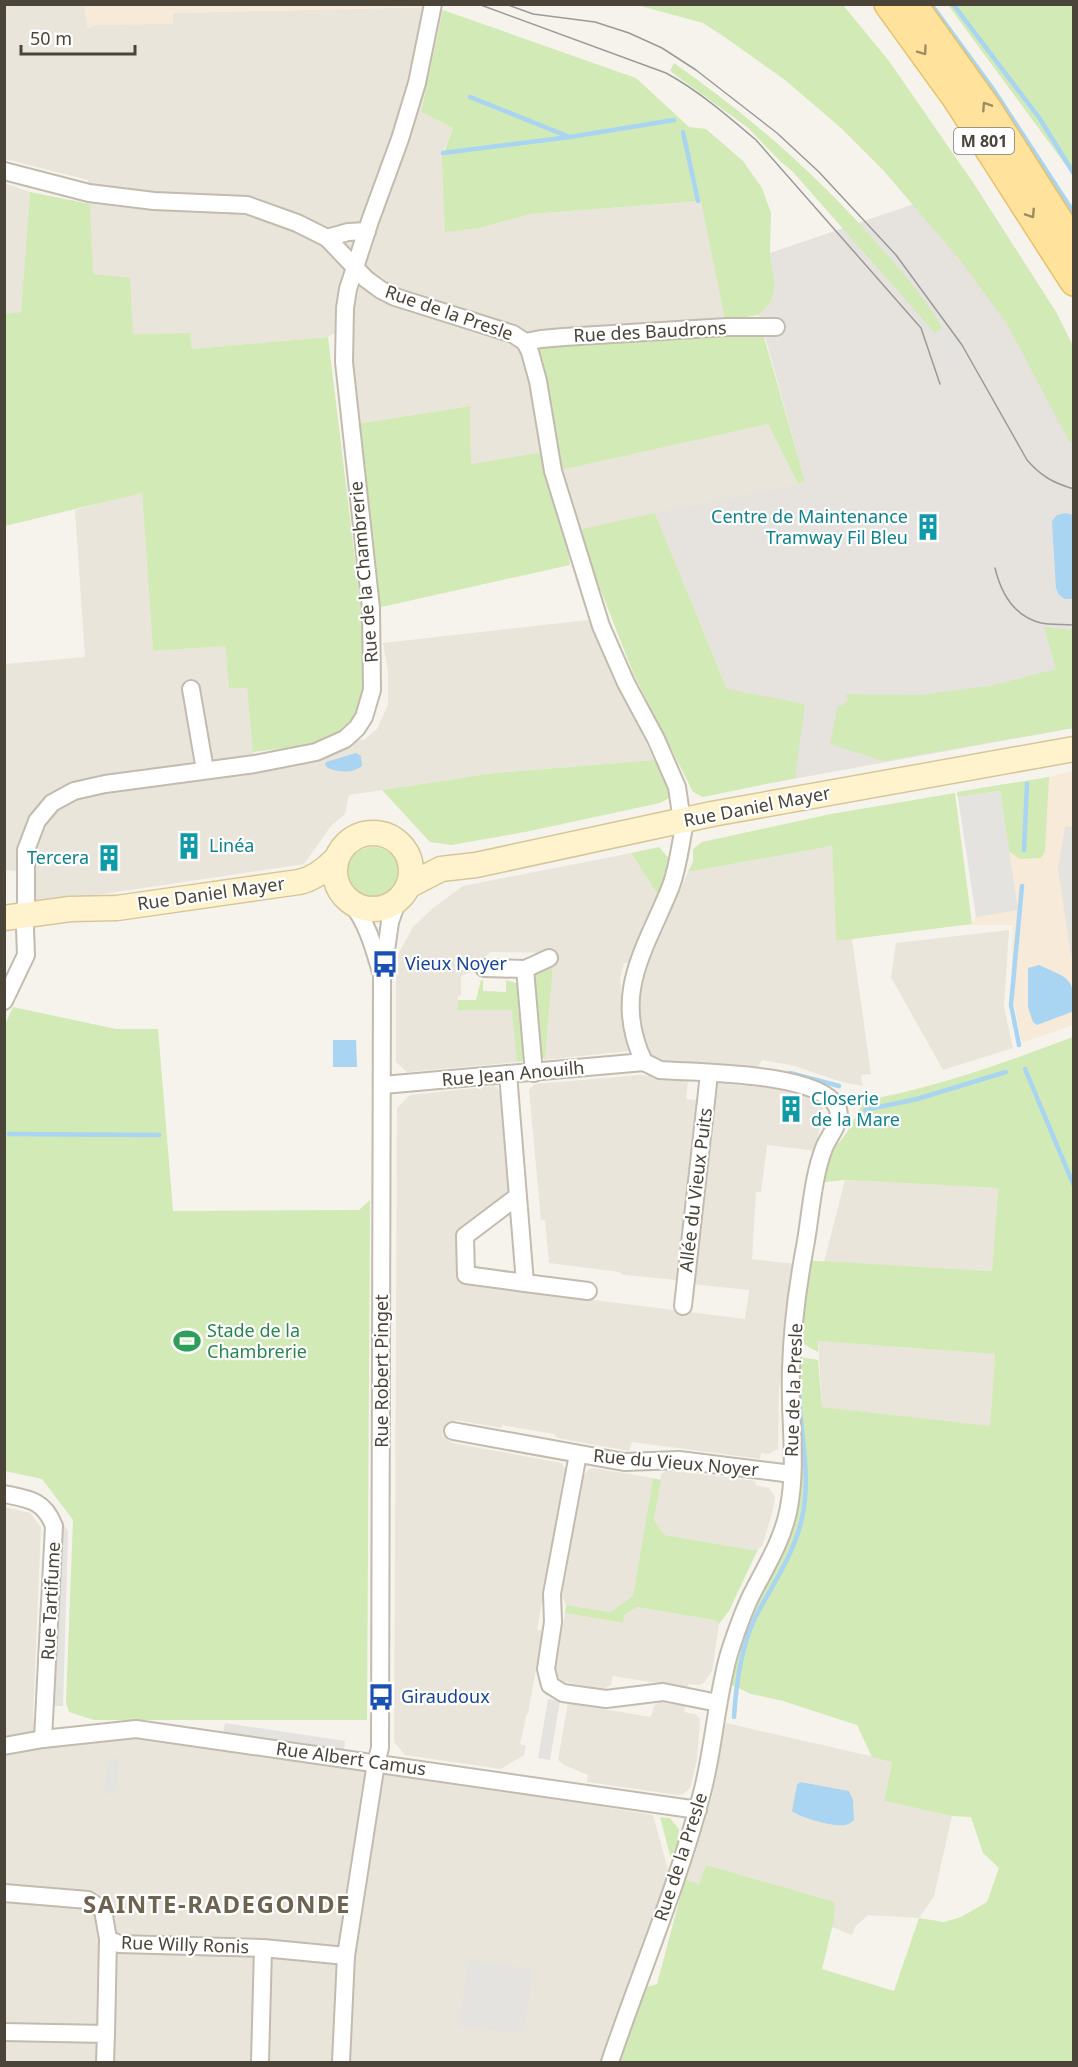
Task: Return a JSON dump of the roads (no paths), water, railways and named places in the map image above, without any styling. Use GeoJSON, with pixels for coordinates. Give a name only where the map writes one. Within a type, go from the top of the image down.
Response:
{"type":"FeatureCollection","features":[{"type":"Feature","properties":{"kind":"main road","name":"M 801"},"geometry":{"type":"LineString","coordinates":[[888,4],[956,98],[1074,282]]}},
{"type":"Feature","properties":{"kind":"main road","name":"M 801"},"geometry":{"type":"LineString","coordinates":[[913,4],[988,109],[1074,244]]}},
{"type":"Feature","properties":{"kind":"main road","name":"Rue Daniel Mayer"},"geometry":{"type":"LineString","coordinates":[[409,859],[441,869],[476,865],[781,803],[1074,749]]}},
{"type":"Feature","properties":{"kind":"main road"},"geometry":{"type":"LineString","coordinates":[[371,832],[394,839],[404,848],[409,859],[411,871],[403,893],[384,908],[358,906],[346,896],[334,872],[336,859],[343,847],[351,839],[371,832]]}},
{"type":"Feature","properties":{"kind":"main road","name":"Rue Daniel Mayer"},"geometry":{"type":"LineString","coordinates":[[15,923],[70,909],[117,908],[306,880],[325,870],[336,859]]}},
{"type":"Feature","properties":{"kind":"main road","name":"Rue Daniel Mayer"},"geometry":{"type":"LineString","coordinates":[[403,893],[441,869]]}},
{"type":"Feature","properties":{"kind":"main road","name":"Rue Daniel Mayer"},"geometry":{"type":"LineString","coordinates":[[306,880],[328,886],[346,896]]}},
{"type":"Feature","properties":{"kind":"street","name":"Rue de la Chambrerie"},"geometry":{"type":"LineString","coordinates":[[4,1001],[26,955],[15,923],[26,850],[38,821],[52,803],[74,791],[105,784],[289,758],[332,746],[345,739],[357,728],[369,705],[373,674],[371,608],[350,425],[343,339],[345,308],[348,289],[417,83],[433,4]]}},
{"type":"Feature","properties":{"kind":"street","name":"Rue de la Presle"},"geometry":{"type":"LineString","coordinates":[[4,171],[89,193],[154,201],[247,205],[297,223],[327,238],[372,284],[395,297],[513,334],[525,342],[538,381],[554,471],[602,626],[626,683],[656,739],[677,787],[683,824],[671,885],[640,956],[632,985],[632,1024],[639,1052],[644,1062],[660,1070],[764,1077],[804,1085],[829,1098],[837,1107],[835,1127],[820,1158],[802,1260],[791,1370],[792,1474],[788,1514],[772,1559],[754,1590],[740,1623],[729,1656],[698,1810],[610,2062]]}},
{"type":"Feature","properties":{"kind":"street"},"geometry":{"type":"LineString","coordinates":[[327,238],[348,232],[367,231]]}},
{"type":"Feature","properties":{"kind":"street","name":"Rue des Baudrons"},"geometry":{"type":"LineString","coordinates":[[525,342],[564,337],[727,327],[776,327]]}},
{"type":"Feature","properties":{"kind":"street"},"geometry":{"type":"LineString","coordinates":[[191,689],[205,770]]}},
{"type":"Feature","properties":{"kind":"street","name":"Rue Robert Pinget"},"geometry":{"type":"LineString","coordinates":[[341,2062],[346,1956],[380,1748],[383,1085],[380,939],[403,893]]}},
{"type":"Feature","properties":{"kind":"street"},"geometry":{"type":"LineString","coordinates":[[346,896],[380,939]]}},
{"type":"Feature","properties":{"kind":"street"},"geometry":{"type":"LineString","coordinates":[[484,968],[525,969],[549,958]]}},
{"type":"Feature","properties":{"kind":"street"},"geometry":{"type":"LineString","coordinates":[[525,969],[534,1073]]}},
{"type":"Feature","properties":{"kind":"street","name":"Rue Jean Anouilh"},"geometry":{"type":"LineString","coordinates":[[383,1085],[644,1062]]}},
{"type":"Feature","properties":{"kind":"street"},"geometry":{"type":"LineString","coordinates":[[508,1074],[525,1283]]}},
{"type":"Feature","properties":{"kind":"street","name":"Allée du Vieux Puits"},"geometry":{"type":"LineString","coordinates":[[683,1306],[710,1074]]}},
{"type":"Feature","properties":{"kind":"street"},"geometry":{"type":"LineString","coordinates":[[518,1196],[465,1236],[466,1275],[588,1291]]}},
{"type":"Feature","properties":{"kind":"street","name":"Rue du Vieux Noyer"},"geometry":{"type":"LineString","coordinates":[[453,1431],[624,1462],[679,1460],[792,1474]]}},
{"type":"Feature","properties":{"kind":"street"},"geometry":{"type":"LineString","coordinates":[[578,1454],[552,1594],[553,1622],[546,1670],[550,1686],[563,1693],[606,1700],[663,1692],[718,1703]]}},
{"type":"Feature","properties":{"kind":"street","name":"Rue Tartifume"},"geometry":{"type":"LineString","coordinates":[[4,1494],[30,1499],[40,1504],[49,1513],[54,1526],[43,1739]]}},
{"type":"Feature","properties":{"kind":"street","name":"Rue Albert Camus"},"geometry":{"type":"LineString","coordinates":[[4,1746],[43,1739],[136,1729],[698,1810]]}},
{"type":"Feature","properties":{"kind":"street","name":"Rue Willy Ronis"},"geometry":{"type":"LineString","coordinates":[[4,1893],[88,1900],[103,1910],[108,1939],[105,2062]]}},
{"type":"Feature","properties":{"kind":"street","name":"Rue Willy Ronis"},"geometry":{"type":"LineString","coordinates":[[108,1939],[118,1944],[263,1948],[346,1956]]}},
{"type":"Feature","properties":{"kind":"street"},"geometry":{"type":"LineString","coordinates":[[260,2062],[263,1948]]}},
{"type":"Feature","properties":{"kind":"street"},"geometry":{"type":"LineString","coordinates":[[4,2032],[106,2034]]}},
{"type":"Feature","properties":{"kind":"water"},"geometry":{"type":"Polygon","coordinates":[[[1066,513],[1073,515],[1073,599],[1065,599],[1059,595],[1056,588],[1052,521],[1057,515],[1066,513]]]}},
{"type":"Feature","properties":{"kind":"water"},"geometry":{"type":"Polygon","coordinates":[[[356,753],[361,756],[362,766],[354,770],[337,770],[325,765],[326,762],[356,753]]]}},
{"type":"Feature","properties":{"kind":"water"},"geometry":{"type":"Polygon","coordinates":[[[1039,965],[1068,980],[1073,991],[1074,1011],[1037,1025],[1033,1022],[1028,1007],[1028,968],[1039,965]]]}},
{"type":"Feature","properties":{"kind":"water"},"geometry":{"type":"Polygon","coordinates":[[[333,1040],[356,1040],[357,1067],[333,1067],[333,1040]]]}},
{"type":"Feature","properties":{"kind":"water"},"geometry":{"type":"Polygon","coordinates":[[[800,1782],[849,1791],[853,1800],[854,1820],[845,1825],[833,1825],[796,1814],[792,1811],[797,1785],[800,1782]]]}},
{"type":"Feature","properties":{"kind":"waterway"},"geometry":{"type":"LineString","coordinates":[[931,4],[993,89],[1074,213]]}},
{"type":"Feature","properties":{"kind":"waterway"},"geometry":{"type":"LineString","coordinates":[[953,4],[1040,119],[1074,174]]}},
{"type":"Feature","properties":{"kind":"waterway"},"geometry":{"type":"LineString","coordinates":[[470,97],[567,136]]}},
{"type":"Feature","properties":{"kind":"waterway"},"geometry":{"type":"LineString","coordinates":[[443,153],[570,137],[674,120]]}},
{"type":"Feature","properties":{"kind":"waterway"},"geometry":{"type":"LineString","coordinates":[[683,132],[698,201]]}},
{"type":"Feature","properties":{"kind":"waterway"},"geometry":{"type":"LineString","coordinates":[[1024,850],[1027,784]]}},
{"type":"Feature","properties":{"kind":"waterway"},"geometry":{"type":"LineString","coordinates":[[1019,1045],[1011,1005],[1022,886]]}},
{"type":"Feature","properties":{"kind":"waterway"},"geometry":{"type":"LineString","coordinates":[[1025,1069],[1074,1186]]}},
{"type":"Feature","properties":{"kind":"waterway"},"geometry":{"type":"LineString","coordinates":[[865,1110],[917,1099],[1006,1072]]}},
{"type":"Feature","properties":{"kind":"waterway"},"geometry":{"type":"LineString","coordinates":[[790,1073],[839,1086]]}},
{"type":"Feature","properties":{"kind":"waterway"},"geometry":{"type":"LineString","coordinates":[[9,1134],[159,1135]]}},
{"type":"Feature","properties":{"kind":"waterway"},"geometry":{"type":"LineString","coordinates":[[734,1717],[740,1666],[750,1629],[794,1545],[802,1518],[806,1485],[799,1385]]}},
{"type":"Feature","properties":{"kind":"tram line"},"geometry":{"type":"LineString","coordinates":[[478,4],[666,73],[724,113],[756,140],[921,328],[940,384]]}},
{"type":"Feature","properties":{"kind":"tram line"},"geometry":{"type":"LineString","coordinates":[[505,4],[533,14],[595,22],[629,33],[662,48],[696,70],[777,133],[819,172],[896,255],[962,345],[1027,460],[1048,478],[1074,489]]}},
{"type":"Feature","properties":{"kind":"tram line"},"geometry":{"type":"LineString","coordinates":[[995,568],[1005,595],[1023,615],[1041,623],[1074,625]]}},
{"type":"Feature","properties":{"kind":"place","name":"Centre de Maintenance Tramway Fil Bleu"},"geometry":{"type":"Point","coordinates":[928,527]}},
{"type":"Feature","properties":{"kind":"place","name":"Linéa"},"geometry":{"type":"Point","coordinates":[189,846]}},
{"type":"Feature","properties":{"kind":"place","name":"Tercera"},"geometry":{"type":"Point","coordinates":[109,858]}},
{"type":"Feature","properties":{"kind":"place","name":"Vieux Noyer"},"geometry":{"type":"Point","coordinates":[385,964]}},
{"type":"Feature","properties":{"kind":"place","name":"Closerie de la Mare"},"geometry":{"type":"Point","coordinates":[791,1109]}},
{"type":"Feature","properties":{"kind":"place","name":"Stade de la Chambrerie"},"geometry":{"type":"Point","coordinates":[187,1341]}},
{"type":"Feature","properties":{"kind":"place","name":"Giraudoux"},"geometry":{"type":"Point","coordinates":[381,1697]}},
{"type":"Feature","properties":{"kind":"district","name":"SAINTE-RADEGONDE"},"geometry":{"type":"Point","coordinates":[217,1905]}}]}
